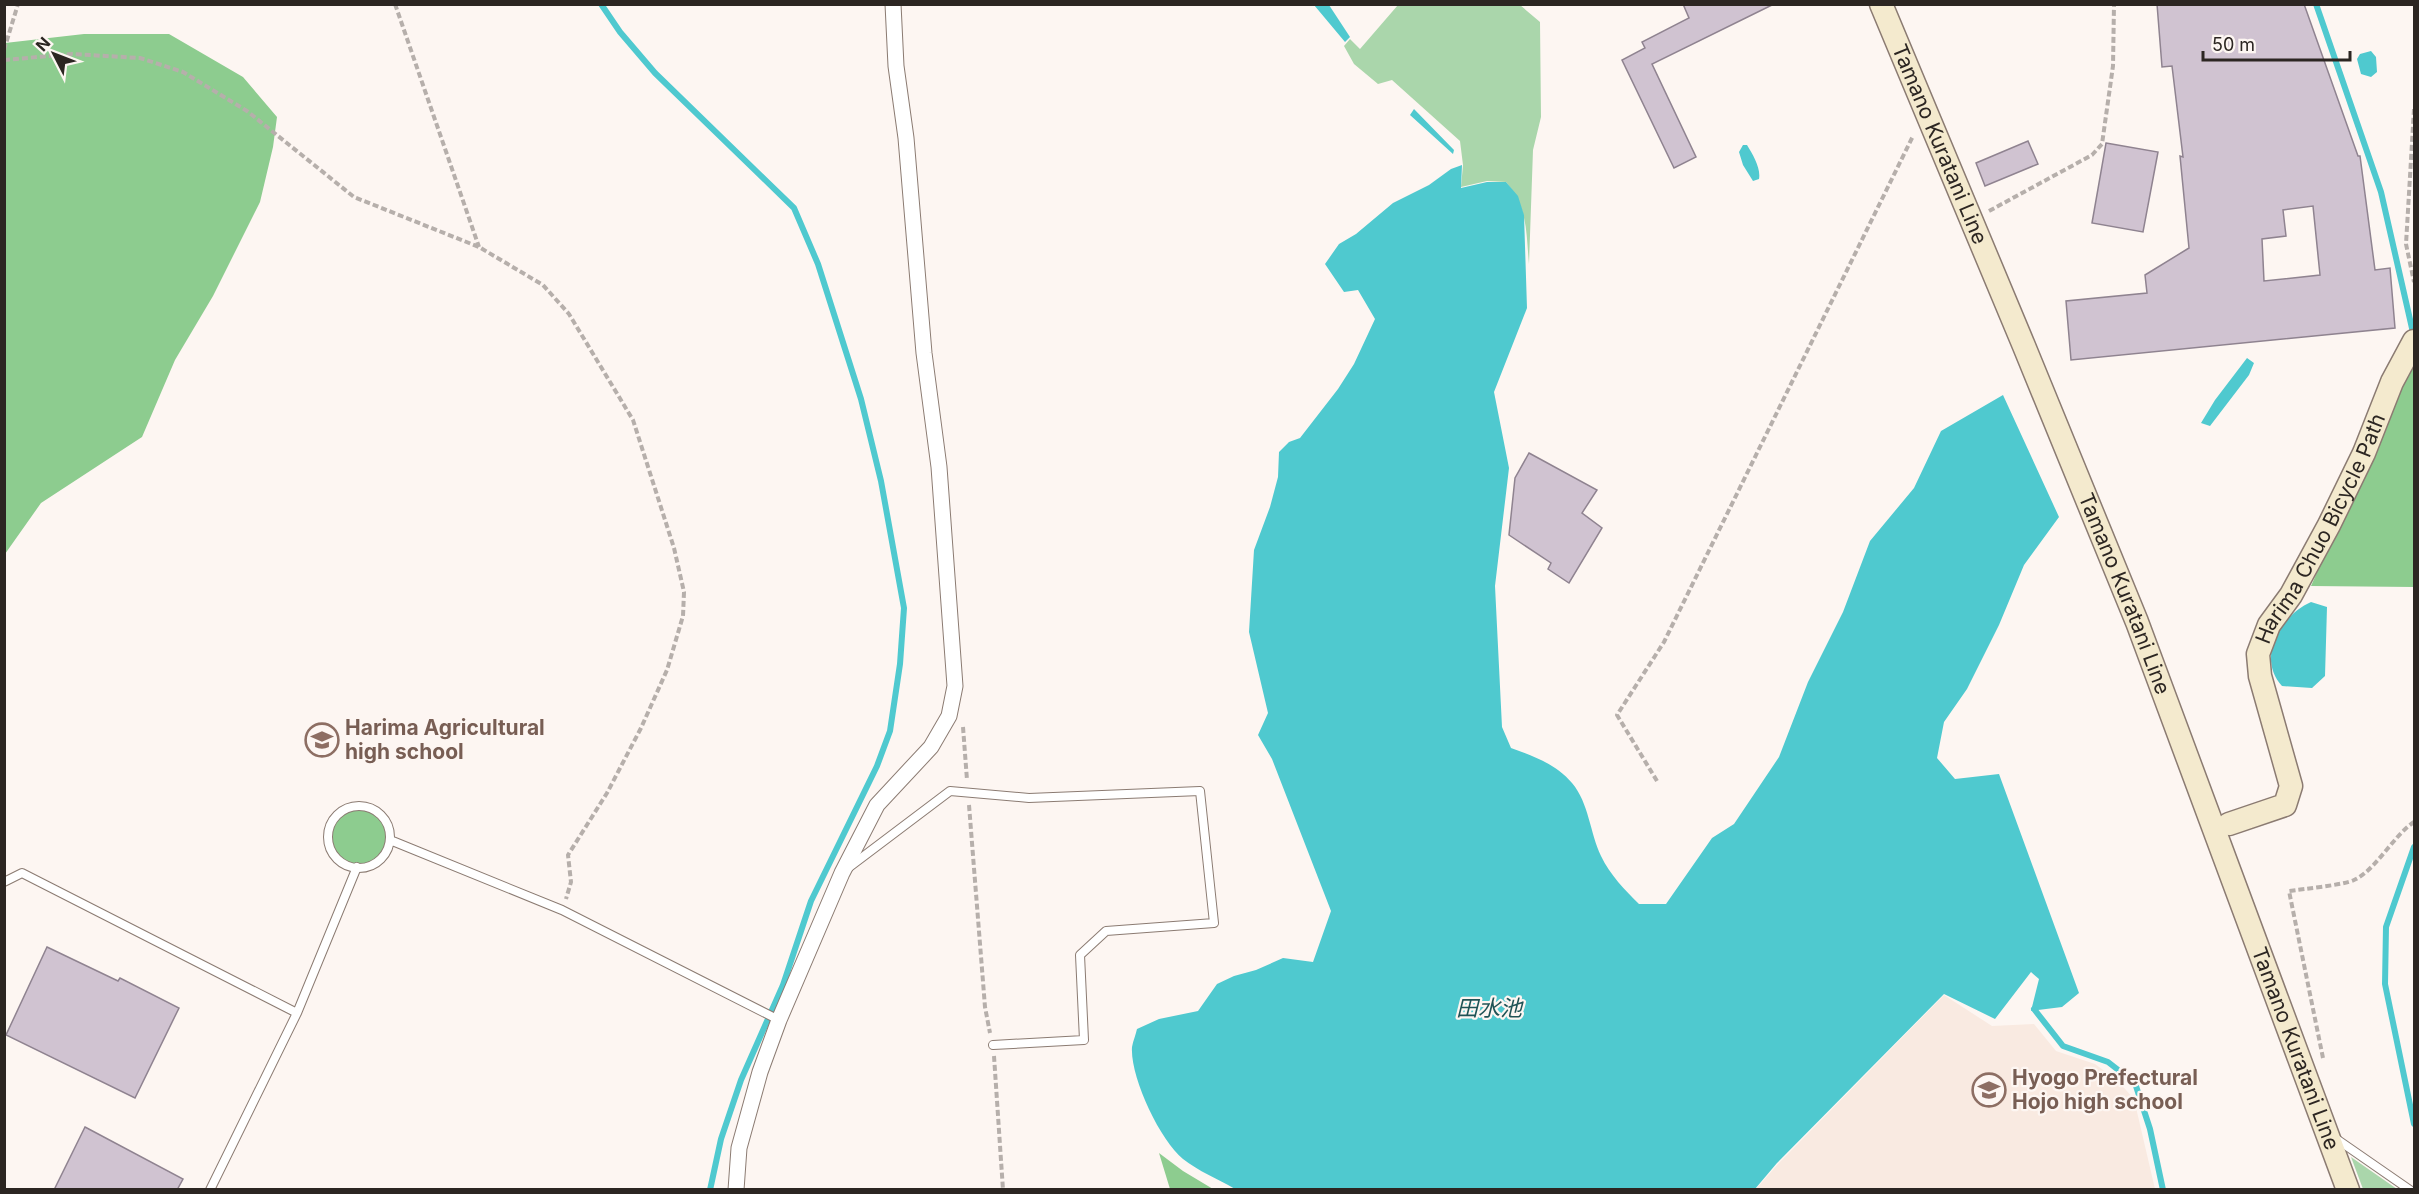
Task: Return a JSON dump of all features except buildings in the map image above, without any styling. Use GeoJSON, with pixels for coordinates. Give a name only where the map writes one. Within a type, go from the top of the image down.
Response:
{"type":"FeatureCollection","features":[{"type":"Feature","properties":{"kind":"main road","name":"Tamano Kuratani Line"},"geometry":{"type":"LineString","coordinates":[[1881,4],[2137,622],[2348,1190]]}},
{"type":"Feature","properties":{"kind":"main road","name":"Harima Chuo Bicycle Path"},"geometry":{"type":"LineString","coordinates":[[2229,824],[2285,805],[2291,786],[2260,676],[2258,654],[2269,625],[2291,595],[2330,525],[2364,453],[2392,382],[2415,341]]}},
{"type":"Feature","properties":{"kind":"street"},"geometry":{"type":"LineString","coordinates":[[736,1190],[739,1148],[760,1072],[779,1020],[842,873],[877,805],[931,747],[949,716],[956,686],[939,466],[924,353],[893,4]]}},
{"type":"Feature","properties":{"kind":"lane"},"geometry":{"type":"LineString","coordinates":[[842,873],[950,791],[1029,798],[1200,791],[1214,923],[1106,931],[1080,955],[1084,1040],[993,1045]]}},
{"type":"Feature","properties":{"kind":"lane"},"geometry":{"type":"LineString","coordinates":[[365,806],[379,813],[388,825],[390,840],[388,848],[379,860],[372,864],[350,866],[337,858],[329,845],[329,829],[336,816],[342,811],[365,806]]}},
{"type":"Feature","properties":{"kind":"lane"},"geometry":{"type":"LineString","coordinates":[[390,840],[562,910],[779,1020]]}},
{"type":"Feature","properties":{"kind":"lane"},"geometry":{"type":"LineString","coordinates":[[210,1190],[297,1013],[357,867]]}},
{"type":"Feature","properties":{"kind":"lane"},"geometry":{"type":"LineString","coordinates":[[4,882],[22,873],[297,1013]]}},
{"type":"Feature","properties":{"kind":"lane"},"geometry":{"type":"LineString","coordinates":[[2326,1131],[2410,1190]]}},
{"type":"Feature","properties":{"kind":"path"},"geometry":{"type":"LineString","coordinates":[[4,50],[18,4]]}},
{"type":"Feature","properties":{"kind":"path"},"geometry":{"type":"LineString","coordinates":[[395,4],[479,247]]}},
{"type":"Feature","properties":{"kind":"path"},"geometry":{"type":"LineString","coordinates":[[1972,220],[2092,155],[2102,144],[2113,66],[2114,4]]}},
{"type":"Feature","properties":{"kind":"path"},"geometry":{"type":"LineString","coordinates":[[4,60],[72,54],[140,58],[183,72],[247,111],[354,198],[479,247],[543,285],[569,314],[633,420],[674,548],[684,592],[683,616],[667,670],[641,728],[607,793],[568,855],[571,882],[562,910]]}},
{"type":"Feature","properties":{"kind":"path"},"geometry":{"type":"LineString","coordinates":[[2415,109],[2406,244],[2415,282]]}},
{"type":"Feature","properties":{"kind":"path"},"geometry":{"type":"LineString","coordinates":[[1657,782],[1617,715],[1664,642],[1925,111]]}},
{"type":"Feature","properties":{"kind":"path"},"geometry":{"type":"LineString","coordinates":[[952,703],[962,709],[985,1007],[993,1045],[1003,1190]]}},
{"type":"Feature","properties":{"kind":"path"},"geometry":{"type":"LineString","coordinates":[[2324,1064],[2289,891],[2354,880],[2376,861],[2405,828],[2415,822]]}},
{"type":"Feature","properties":{"kind":"shaded area","name":"Hyogo Prefectural Hojo high school"},"geometry":{"type":"Polygon","coordinates":[[[1944,995],[1992,1026],[2034,1024],[2056,1051],[2095,1064],[2118,1081],[2134,1099],[2155,1189],[1756,1189],[1944,995]]]}},
{"type":"Feature","properties":{"kind":"green space"},"geometry":{"type":"Polygon","coordinates":[[[1398,5],[1520,5],[1540,22],[1541,117],[1533,150],[1529,264],[1525,220],[1513,191],[1506,182],[1487,181],[1461,187],[1463,165],[1460,141],[1392,80],[1378,84],[1354,64],[1344,46],[1350,39],[1360,49],[1398,5]]]}},
{"type":"Feature","properties":{"kind":"green space"},"geometry":{"type":"Polygon","coordinates":[[[84,34],[169,34],[243,77],[277,117],[273,147],[260,202],[213,296],[175,360],[142,437],[41,503],[5,554],[5,43],[84,34]]]}},
{"type":"Feature","properties":{"kind":"green space"},"geometry":{"type":"Polygon","coordinates":[[[2414,354],[2414,587],[2311,586],[2414,354]]]}},
{"type":"Feature","properties":{"kind":"green space"},"geometry":{"type":"Polygon","coordinates":[[[352,809],[364,809],[374,813],[382,821],[386,837],[382,853],[374,861],[364,865],[352,865],[342,861],[334,853],[330,843],[330,831],[334,821],[342,813],[352,809]]]}},
{"type":"Feature","properties":{"kind":"green space"},"geometry":{"type":"Polygon","coordinates":[[[1159,1153],[1183,1171],[1213,1189],[1170,1189],[1159,1153]]]}},
{"type":"Feature","properties":{"kind":"green space"},"geometry":{"type":"Polygon","coordinates":[[[2351,1157],[2397,1189],[2363,1189],[2351,1157]]]}},
{"type":"Feature","properties":{"kind":"water"},"geometry":{"type":"Polygon","coordinates":[[[1314,5],[1329,5],[1350,37],[1345,42],[1314,5]]]}},
{"type":"Feature","properties":{"kind":"water"},"geometry":{"type":"Polygon","coordinates":[[[2371,51],[2376,57],[2377,72],[2371,77],[2361,74],[2357,59],[2360,54],[2371,51]]]}},
{"type":"Feature","properties":{"kind":"water"},"geometry":{"type":"Polygon","coordinates":[[[1414,109],[1454,150],[1453,154],[1410,115],[1414,109]]]}},
{"type":"Feature","properties":{"kind":"water"},"geometry":{"type":"Polygon","coordinates":[[[1743,145],[1747,145],[1754,157],[1759,170],[1759,179],[1753,181],[1743,165],[1739,152],[1743,145]]]}},
{"type":"Feature","properties":{"kind":"water","name":"田水池"},"geometry":{"type":"Polygon","coordinates":[[[1462,165],[1461,188],[1487,182],[1506,182],[1518,196],[1524,215],[1527,308],[1494,392],[1509,468],[1495,586],[1502,727],[1511,748],[1551,766],[1572,783],[1586,809],[1597,847],[1605,863],[1618,882],[1639,904],[1666,904],[1712,838],[1734,824],[1779,757],[1808,682],[1843,612],[1870,541],[1914,488],[1941,431],[2003,395],[2059,517],[2024,565],[1999,625],[1967,689],[1944,722],[1937,758],[1955,779],[1999,774],[2079,993],[2062,1007],[2031,1011],[2039,979],[2031,972],[1995,1019],[1944,994],[1777,1163],[1755,1189],[1235,1189],[1195,1167],[1174,1150],[1148,1107],[1136,1074],[1132,1047],[1137,1029],[1159,1019],[1198,1011],[1217,984],[1234,976],[1256,970],[1283,958],[1313,962],[1331,911],[1272,759],[1258,735],[1268,713],[1249,632],[1254,550],[1278,477],[1279,452],[1289,442],[1300,438],[1338,389],[1354,364],[1375,319],[1358,290],[1344,292],[1325,264],[1339,244],[1356,234],[1393,203],[1429,185],[1451,169],[1462,165]]]}},
{"type":"Feature","properties":{"kind":"water"},"geometry":{"type":"Polygon","coordinates":[[[2247,358],[2254,363],[2249,375],[2210,426],[2201,423],[2215,400],[2247,358]]]}},
{"type":"Feature","properties":{"kind":"water"},"geometry":{"type":"Polygon","coordinates":[[[2311,602],[2327,607],[2325,676],[2312,688],[2282,686],[2271,663],[2275,638],[2290,617],[2311,602]]]}},
{"type":"Feature","properties":{"kind":"waterway"},"geometry":{"type":"LineString","coordinates":[[601,4],[620,32],[655,73],[794,208],[818,264],[861,399],[881,481],[904,608],[900,664],[890,731],[877,766],[811,901],[783,985],[741,1080],[721,1139],[710,1190]]}},
{"type":"Feature","properties":{"kind":"waterway"},"geometry":{"type":"LineString","coordinates":[[2316,4],[2381,192],[2414,337]]}},
{"type":"Feature","properties":{"kind":"waterway"},"geometry":{"type":"LineString","coordinates":[[2414,847],[2386,927],[2385,984],[2414,1124]]}},
{"type":"Feature","properties":{"kind":"waterway"},"geometry":{"type":"LineString","coordinates":[[2034,1009],[2063,1046],[2108,1062],[2135,1083],[2150,1129],[2163,1190]]}},
{"type":"Feature","properties":{"kind":"place","name":"Harima Agricultural high school"},"geometry":{"type":"Point","coordinates":[322,740]}},
{"type":"Feature","properties":{"kind":"place","name":"Hyogo Prefectural Hojo high school"},"geometry":{"type":"Point","coordinates":[1989,1090]}}]}
